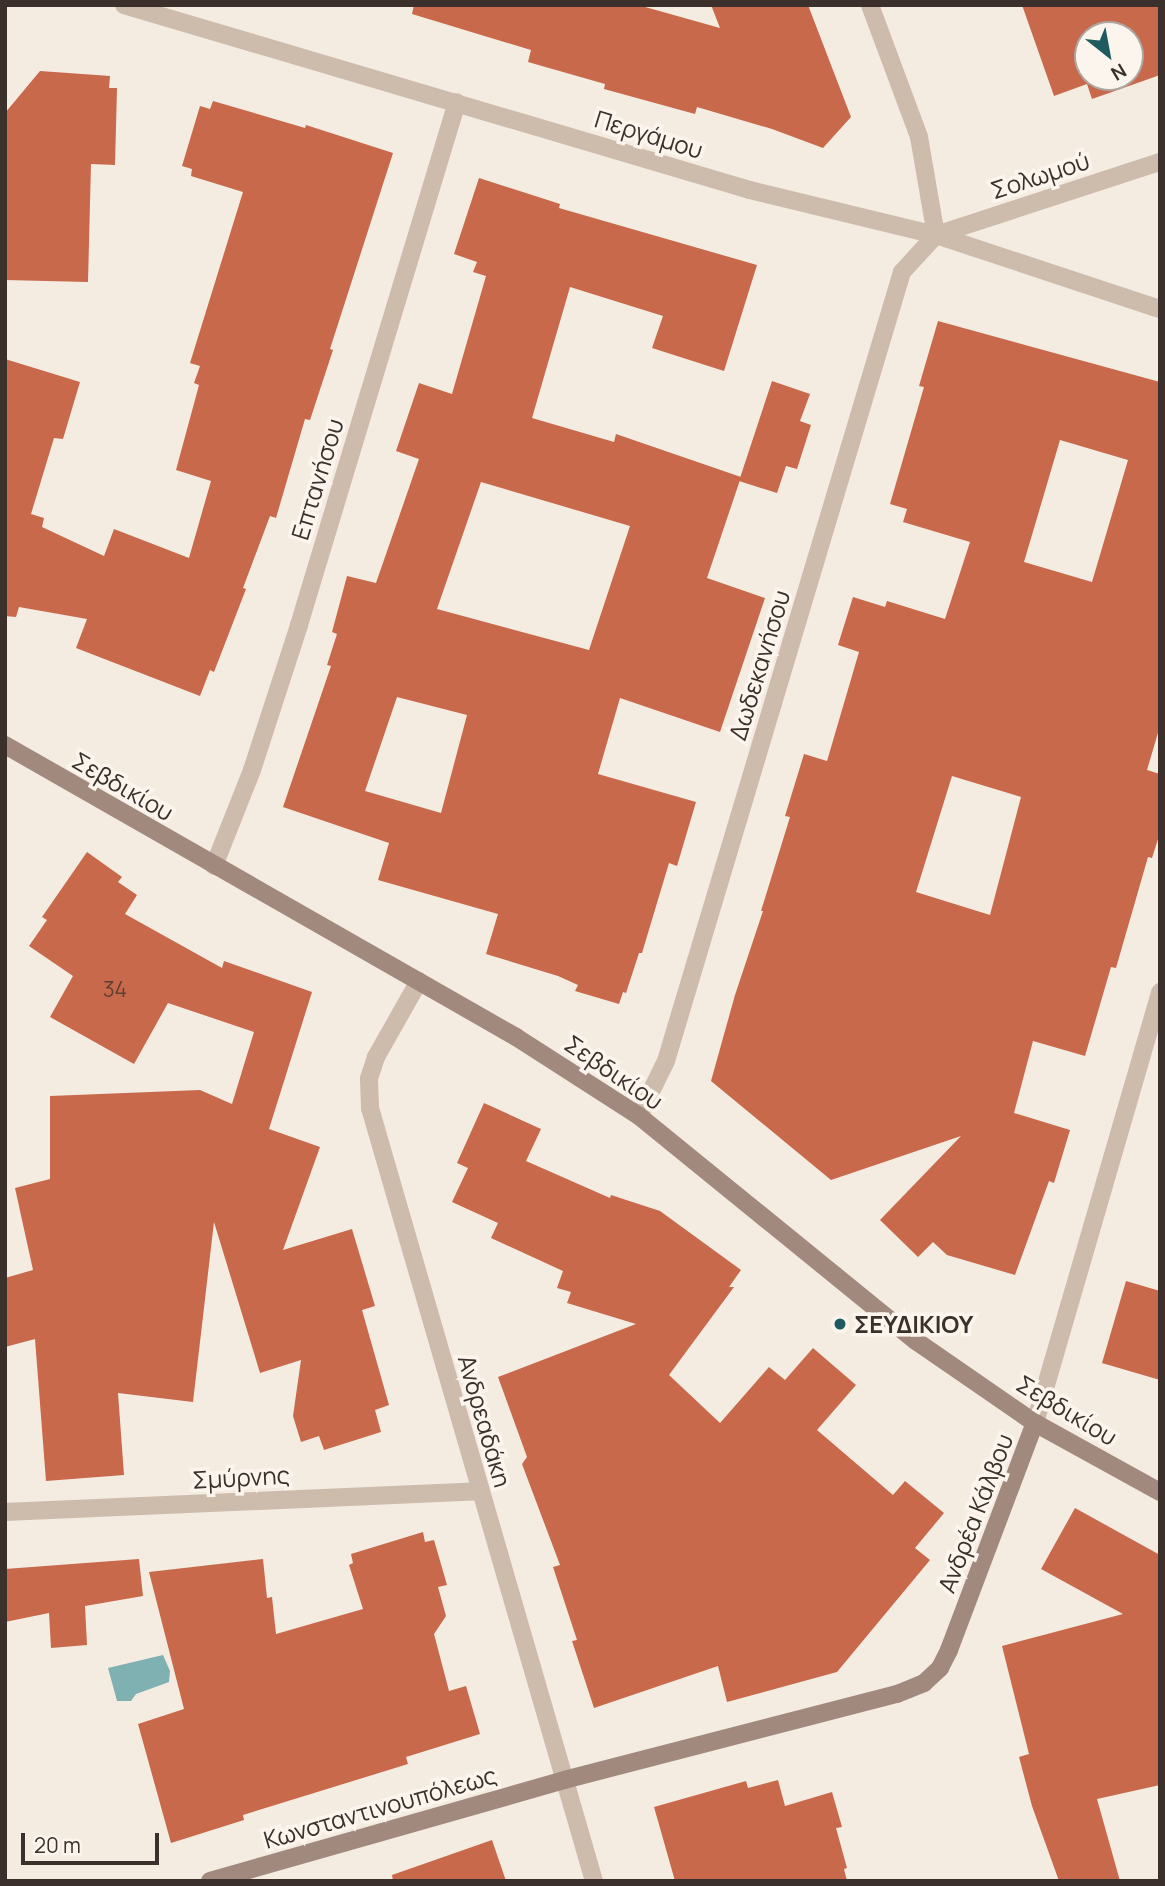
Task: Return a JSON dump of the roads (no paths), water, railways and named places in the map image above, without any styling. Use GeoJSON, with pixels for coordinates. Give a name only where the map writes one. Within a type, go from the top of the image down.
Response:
{"type":"FeatureCollection","features":[{"type":"Feature","properties":{"kind":"street","name":"Περγάμου"},"geometry":{"type":"LineString","coordinates":[[124,5],[750,190],[936,235],[1160,309]]}},
{"type":"Feature","properties":{"kind":"street"},"geometry":{"type":"LineString","coordinates":[[870,5],[919,136],[936,235]]}},
{"type":"Feature","properties":{"kind":"street","name":"Επτανήσου"},"geometry":{"type":"LineString","coordinates":[[214,866],[252,770],[273,705],[457,102]]}},
{"type":"Feature","properties":{"kind":"street","name":"Σολωμού"},"geometry":{"type":"LineString","coordinates":[[936,235],[1160,162]]}},
{"type":"Feature","properties":{"kind":"street","name":"Δωδεκανήσου"},"geometry":{"type":"LineString","coordinates":[[639,1116],[666,1061],[902,272],[936,235]]}},
{"type":"Feature","properties":{"kind":"street","name":"Σεβδικίου"},"geometry":{"type":"LineString","coordinates":[[5,745],[516,1037],[639,1116],[894,1324],[1035,1423],[1160,1492]]}},
{"type":"Feature","properties":{"kind":"street","name":"Ανδρεαδάκη"},"geometry":{"type":"LineString","coordinates":[[419,981],[376,1057],[369,1079],[370,1108],[594,1881]]}},
{"type":"Feature","properties":{"kind":"street","name":"Ανδρέα Κάλβου"},"geometry":{"type":"LineString","coordinates":[[564,1780],[897,1693],[924,1683],[940,1668],[1035,1423],[1160,992]]}},
{"type":"Feature","properties":{"kind":"street","name":"Σμύρνης"},"geometry":{"type":"LineString","coordinates":[[5,1512],[479,1491]]}},
{"type":"Feature","properties":{"kind":"street","name":"Κωνσταντινουπόλεως"},"geometry":{"type":"LineString","coordinates":[[210,1881],[564,1780]]}},
{"type":"Feature","properties":{"kind":"water"},"geometry":{"type":"Polygon","coordinates":[[[163,1655],[170,1671],[169,1682],[136,1694],[131,1701],[117,1701],[108,1668],[163,1655]]]}},
{"type":"Feature","properties":{"kind":"place","name":"ΣΕΥΔΙΚΙΟΥ"},"geometry":{"type":"Point","coordinates":[840,1324]}}]}
